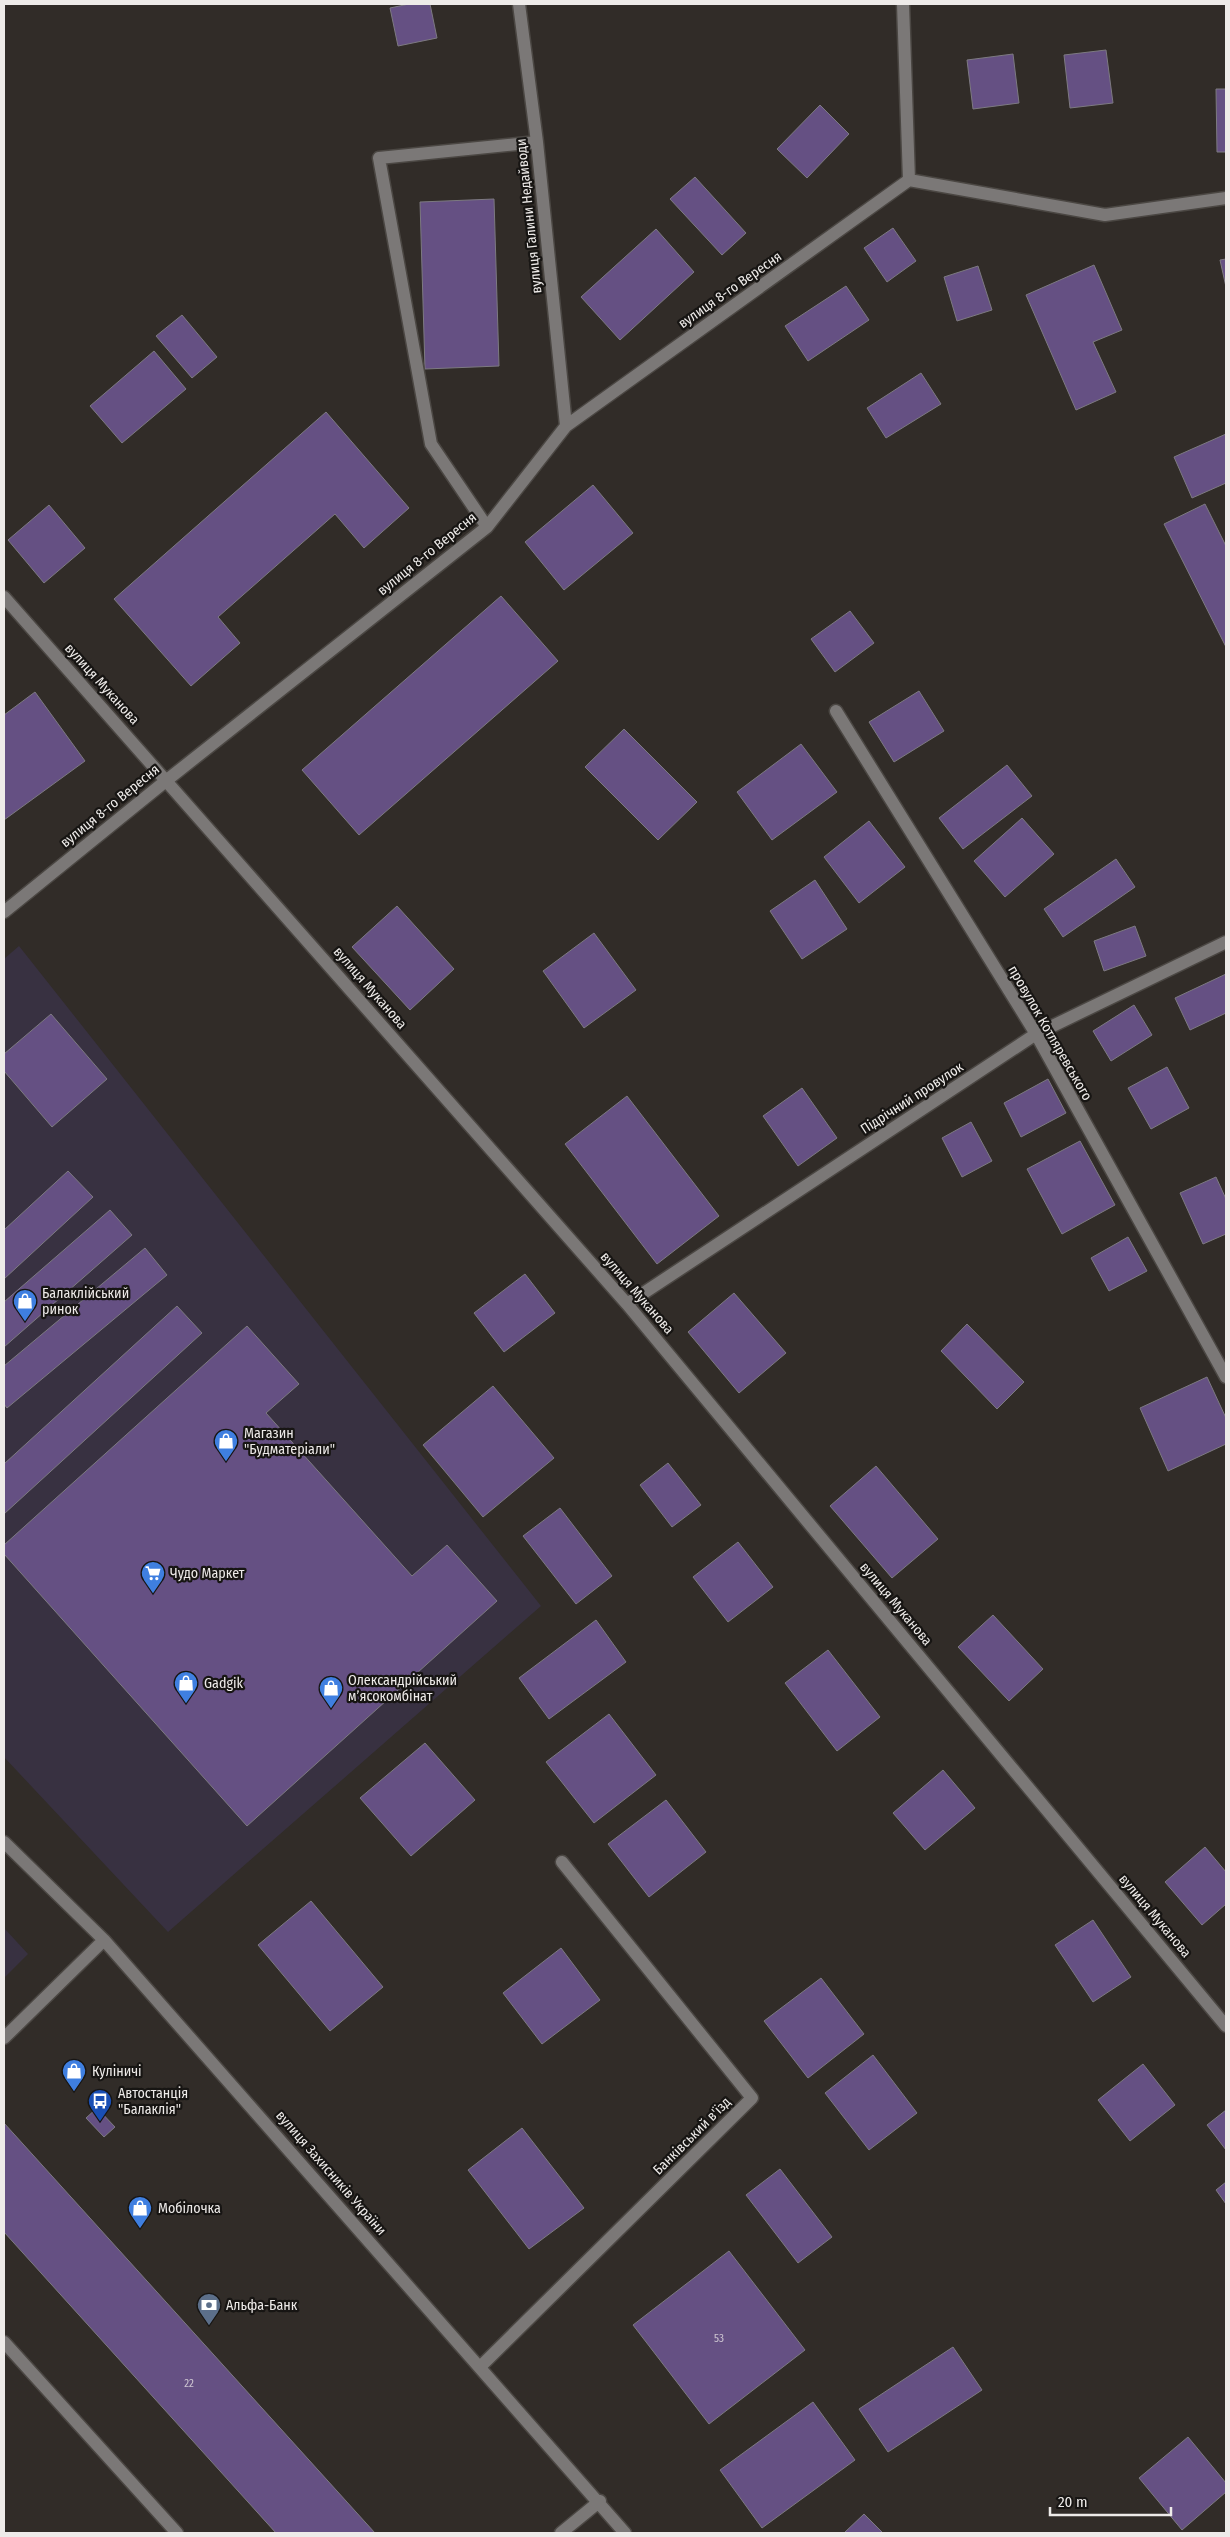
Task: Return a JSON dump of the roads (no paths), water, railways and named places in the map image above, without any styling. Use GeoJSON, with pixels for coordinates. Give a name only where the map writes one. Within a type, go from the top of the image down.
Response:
{"type":"FeatureCollection","features":[{"type":"Feature","properties":{"kind":"street","name":"вулиця Галини Недайводи"},"geometry":{"type":"LineString","coordinates":[[518,4],[537,142],[566,426]]}},
{"type":"Feature","properties":{"kind":"street"},"geometry":{"type":"LineString","coordinates":[[903,4],[909,180],[1105,215],[1226,198]]}},
{"type":"Feature","properties":{"kind":"street"},"geometry":{"type":"LineString","coordinates":[[487,527],[431,444],[379,158],[537,142]]}},
{"type":"Feature","properties":{"kind":"street","name":"вулиця 8-го Вересня"},"geometry":{"type":"LineString","coordinates":[[4,912],[167,780],[487,527],[566,426],[909,180]]}},
{"type":"Feature","properties":{"kind":"street","name":"вулиця Муканова"},"geometry":{"type":"LineString","coordinates":[[4,597],[627,1304],[1226,2026]]}},
{"type":"Feature","properties":{"kind":"street","name":"провулок Котляревського"},"geometry":{"type":"LineString","coordinates":[[836,712],[1036,1034],[1226,1377]]}},
{"type":"Feature","properties":{"kind":"street","name":"Підрічний провулок"},"geometry":{"type":"LineString","coordinates":[[627,1304],[1036,1034],[1226,942]]}},
{"type":"Feature","properties":{"kind":"street","name":"вулиця Захисників України"},"geometry":{"type":"LineString","coordinates":[[4,1842],[104,1940],[600,2501],[625,2533]]}},
{"type":"Feature","properties":{"kind":"street","name":"Банківський в'їзд"},"geometry":{"type":"LineString","coordinates":[[481,2366],[752,2098],[562,1862]]}},
{"type":"Feature","properties":{"kind":"street"},"geometry":{"type":"LineString","coordinates":[[4,2038],[104,1940]]}},
{"type":"Feature","properties":{"kind":"street"},"geometry":{"type":"LineString","coordinates":[[4,2342],[177,2533]]}},
{"type":"Feature","properties":{"kind":"street"},"geometry":{"type":"LineString","coordinates":[[561,2533],[600,2501]]}},
{"type":"Feature","properties":{"kind":"place","name":"Балаклійський ринок"},"geometry":{"type":"Point","coordinates":[25,1322]}},
{"type":"Feature","properties":{"kind":"place","name":"Магазин \"Будматеріали\""},"geometry":{"type":"Point","coordinates":[226,1462]}},
{"type":"Feature","properties":{"kind":"place","name":"Чудо Маркет"},"geometry":{"type":"Point","coordinates":[153,1594]}},
{"type":"Feature","properties":{"kind":"place","name":"Gadgik"},"geometry":{"type":"Point","coordinates":[186,1704]}},
{"type":"Feature","properties":{"kind":"place","name":"Олександрійський мʼясокомбінат"},"geometry":{"type":"Point","coordinates":[331,1709]}},
{"type":"Feature","properties":{"kind":"place","name":"Куліничі"},"geometry":{"type":"Point","coordinates":[74,2092]}},
{"type":"Feature","properties":{"kind":"place","name":"Автостанція \"Балаклія\""},"geometry":{"type":"Point","coordinates":[100,2122]}},
{"type":"Feature","properties":{"kind":"place","name":"Мобілочка"},"geometry":{"type":"Point","coordinates":[140,2229]}},
{"type":"Feature","properties":{"kind":"place","name":"Альфа-Банк"},"geometry":{"type":"Point","coordinates":[209,2326]}}]}
